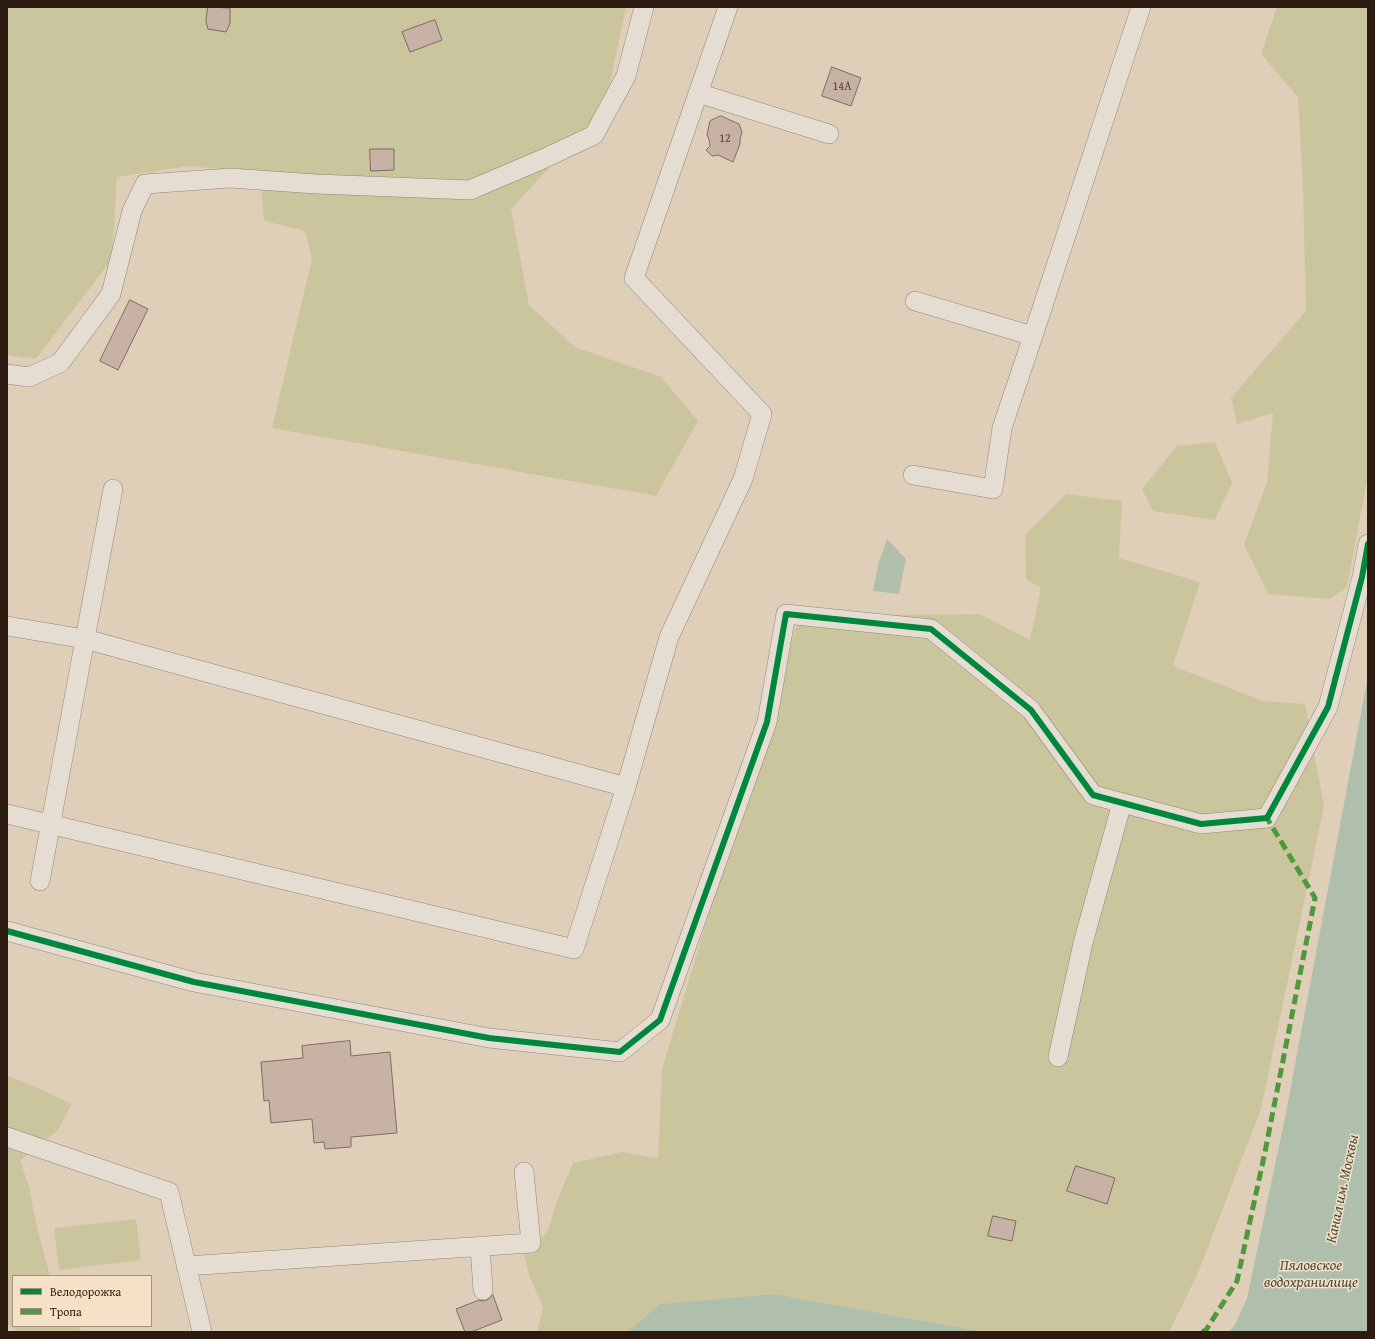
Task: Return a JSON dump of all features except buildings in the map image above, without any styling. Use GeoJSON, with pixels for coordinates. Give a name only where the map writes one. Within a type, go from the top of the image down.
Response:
{"type":"FeatureCollection","features":[{"type":"Feature","properties":{"kind":"street"},"geometry":{"type":"LineString","coordinates":[[7,374],[29,377],[60,363],[111,294],[132,211],[145,184],[230,178],[316,184],[470,190],[543,160],[594,135],[626,76],[644,7]]}},
{"type":"Feature","properties":{"kind":"street"},"geometry":{"type":"LineString","coordinates":[[7,814],[574,949],[626,787],[669,637],[743,479],[762,414],[634,278],[728,7]]}},
{"type":"Feature","properties":{"kind":"street"},"geometry":{"type":"LineString","coordinates":[[913,475],[993,489],[1002,428],[1141,7]]}},
{"type":"Feature","properties":{"kind":"street"},"geometry":{"type":"LineString","coordinates":[[698,93],[829,134]]}},
{"type":"Feature","properties":{"kind":"street"},"geometry":{"type":"LineString","coordinates":[[915,301],[1033,336]]}},
{"type":"Feature","properties":{"kind":"street"},"geometry":{"type":"LineString","coordinates":[[40,881],[114,489]]}},
{"type":"Feature","properties":{"kind":"street"},"geometry":{"type":"LineString","coordinates":[[7,931],[194,982],[489,1038],[620,1052],[660,1020],[767,722],[786,614],[931,629],[1031,710],[1094,796],[1201,824],[1268,818],[1328,707],[1362,577],[1368,544]]}},
{"type":"Feature","properties":{"kind":"street"},"geometry":{"type":"LineString","coordinates":[[7,626],[85,640],[626,787]]}},
{"type":"Feature","properties":{"kind":"street"},"geometry":{"type":"LineString","coordinates":[[1058,1057],[1083,943],[1122,803]]}},
{"type":"Feature","properties":{"kind":"street"},"geometry":{"type":"LineString","coordinates":[[7,1136],[169,1192],[202,1332]]}},
{"type":"Feature","properties":{"kind":"street"},"geometry":{"type":"LineString","coordinates":[[186,1266],[531,1243],[524,1172]]}},
{"type":"Feature","properties":{"kind":"street"},"geometry":{"type":"LineString","coordinates":[[480,1246],[483,1290]]}},
{"type":"Feature","properties":{"kind":"shaded area"},"geometry":{"type":"Polygon","coordinates":[[[7,7],[626,7],[605,107],[511,209],[529,305],[575,347],[661,377],[698,421],[656,496],[272,428],[312,259],[305,231],[264,221],[260,173],[189,166],[117,177],[112,259],[36,359],[7,355],[7,7]]]}},
{"type":"Feature","properties":{"kind":"shaded area"},"geometry":{"type":"Polygon","coordinates":[[[1277,7],[1368,7],[1368,475],[1347,587],[1330,599],[1268,594],[1244,544],[1267,483],[1273,413],[1237,424],[1231,398],[1306,311],[1303,188],[1298,97],[1261,54],[1277,7]]]}},
{"type":"Feature","properties":{"kind":"shaded area"},"geometry":{"type":"Polygon","coordinates":[[[1215,442],[1232,483],[1215,520],[1153,511],[1142,489],[1177,446],[1215,442]]]}},
{"type":"Feature","properties":{"kind":"shaded area"},"geometry":{"type":"Polygon","coordinates":[[[1066,494],[1122,501],[1119,558],[1200,582],[1173,666],[1263,701],[1305,704],[1324,806],[1261,1109],[1198,1273],[1169,1332],[985,1332],[774,1294],[660,1304],[627,1332],[537,1332],[543,1308],[529,1275],[524,1254],[547,1233],[557,1201],[573,1163],[622,1152],[658,1158],[662,1069],[799,616],[980,614],[1030,640],[1041,588],[1026,579],[1025,535],[1066,494]]]}},
{"type":"Feature","properties":{"kind":"shaded area"},"geometry":{"type":"Polygon","coordinates":[[[7,1076],[27,1083],[72,1104],[57,1131],[20,1161],[29,1186],[37,1228],[50,1275],[12,1275],[12,1327],[79,1327],[82,1332],[20,1332],[7,1324],[7,1076]]]}},
{"type":"Feature","properties":{"kind":"shaded area"},"geometry":{"type":"Polygon","coordinates":[[[136,1219],[141,1260],[59,1270],[54,1228],[136,1219]]]}},
{"type":"Feature","properties":{"kind":"water"},"geometry":{"type":"Polygon","coordinates":[[[887,539],[906,559],[899,594],[873,591],[878,565],[887,539]]]}},
{"type":"Feature","properties":{"kind":"water"},"geometry":{"type":"Polygon","coordinates":[[[1368,676],[1368,1332],[1228,1332],[1235,1325],[1247,1298],[1285,1118],[1368,676]]]}},
{"type":"Feature","properties":{"kind":"water"},"geometry":{"type":"Polygon","coordinates":[[[774,1294],[985,1332],[627,1332],[660,1304],[774,1294]]]}},
{"type":"Feature","properties":{"kind":"marked path"},"geometry":{"type":"LineString","coordinates":[[1202,1332],[1206,1330],[1237,1281],[1265,1152],[1315,898],[1267,818]]}},
{"type":"Feature","properties":{"kind":"cycle path"},"geometry":{"type":"LineString","coordinates":[[7,931],[194,982],[489,1038],[620,1052],[660,1020],[767,722],[786,614],[931,629],[1031,710],[1093,795],[1201,824],[1267,818],[1328,707],[1362,577],[1368,544]]}},
{"type":"Feature","properties":{"kind":"water label","name":"Канал им. Москвы"},"geometry":{"type":"Point","coordinates":[1343,1189]}},
{"type":"Feature","properties":{"kind":"water label","name":"Пяловское водохранилище"},"geometry":{"type":"Point","coordinates":[1311,1274]}}]}
